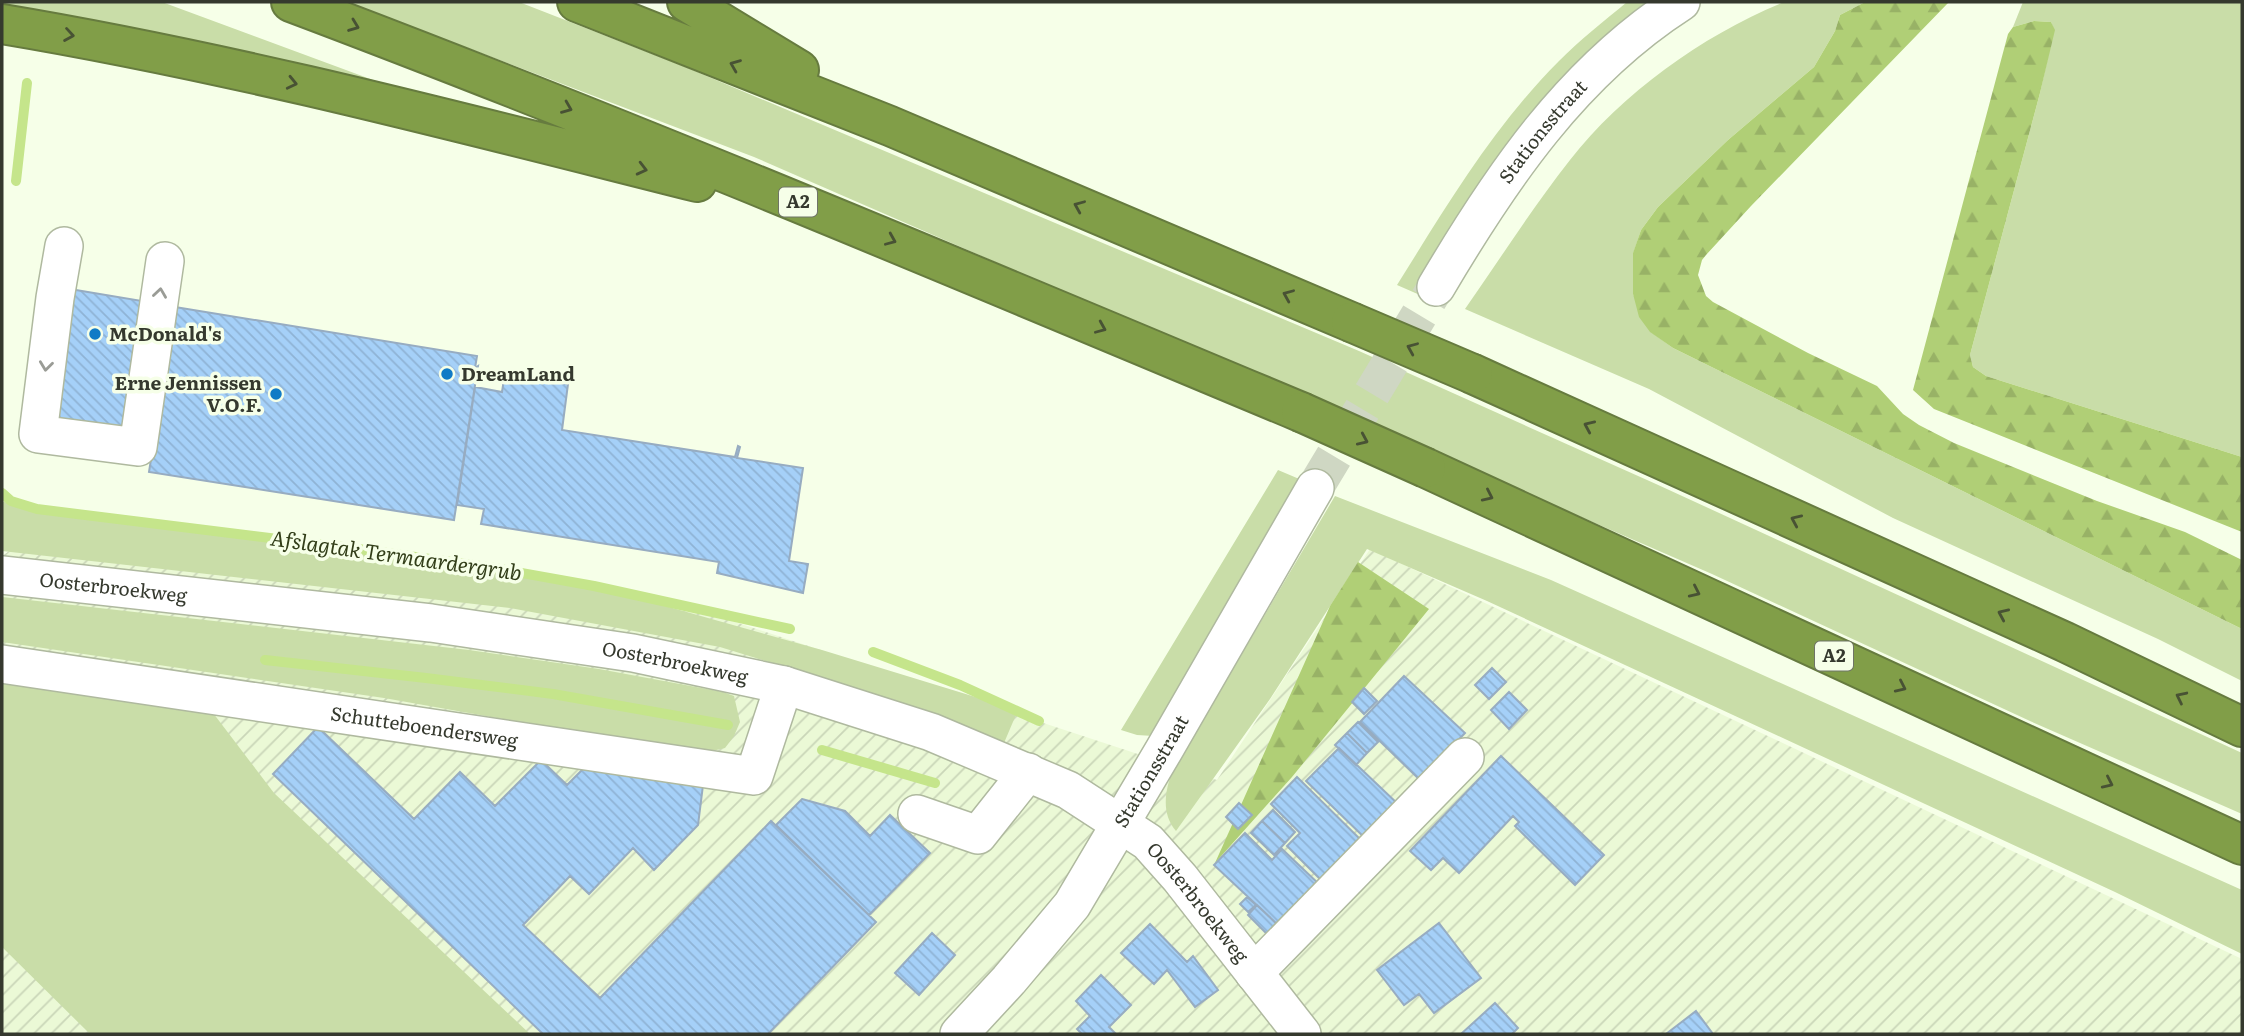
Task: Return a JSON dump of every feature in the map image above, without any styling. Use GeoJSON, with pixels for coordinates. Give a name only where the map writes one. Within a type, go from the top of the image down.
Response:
{"type":"FeatureCollection","features":[{"type":"Feature","properties":{"kind":"highway","name":"A2"},"geometry":{"type":"LineString","coordinates":[[291,2],[555,103],[1301,412],[2242,845]]}},
{"type":"Feature","properties":{"kind":"highway"},"geometry":{"type":"LineString","coordinates":[[577,2],[890,126],[1473,374],[2066,642],[2242,727]]}},
{"type":"Feature","properties":{"kind":"highway"},"geometry":{"type":"LineString","coordinates":[[687,2],[890,126]]}},
{"type":"Feature","properties":{"kind":"highway","name":"A2"},"geometry":{"type":"LineString","coordinates":[[2,24],[111,42],[390,105],[834,217]]}},
{"type":"Feature","properties":{"kind":"street","name":"Stationsstraat"},"geometry":{"type":"LineString","coordinates":[[1436,287],[1478,216],[1547,122],[1580,84],[1619,46],[1681,2]]}},
{"type":"Feature","properties":{"kind":"street"},"geometry":{"type":"LineString","coordinates":[[64,246],[38,434],[138,447],[165,261]]}},
{"type":"Feature","properties":{"kind":"street","name":"Stationsstraat"},"geometry":{"type":"LineString","coordinates":[[959,1034],[1072,905],[1315,488]]}},
{"type":"Feature","properties":{"kind":"street","name":"Oosterbroekweg"},"geometry":{"type":"LineString","coordinates":[[2,575],[431,623],[634,653],[784,685],[931,732],[1068,790],[1134,832],[1159,853],[1302,1034]]}},
{"type":"Feature","properties":{"kind":"street","name":"Schutteboendersweg"},"geometry":{"type":"LineString","coordinates":[[2,664],[754,776],[784,685]]}},
{"type":"Feature","properties":{"kind":"street","name":"Oosterbroekweg"},"geometry":{"type":"LineString","coordinates":[[1254,973],[1465,757]]}},
{"type":"Feature","properties":{"kind":"street"},"geometry":{"type":"LineString","coordinates":[[917,814],[978,835],[1028,772]]}},
{"type":"Feature","properties":{"kind":"shaded area"},"geometry":{"type":"Polygon","coordinates":[[[2,2],[162,2],[400,90],[2,8],[2,2]]]}},
{"type":"Feature","properties":{"kind":"shaded area"},"geometry":{"type":"Polygon","coordinates":[[[347,2],[519,2],[683,66],[1359,351],[2242,753],[2242,814],[2030,721],[1712,574],[754,157],[347,2]]]}},
{"type":"Feature","properties":{"kind":"shaded area"},"geometry":{"type":"Polygon","coordinates":[[[1627,2],[1696,2],[1597,74],[1429,299],[1397,285],[1472,169],[1513,113],[1567,53],[1627,2]]]}},
{"type":"Feature","properties":{"kind":"shaded area"},"geometry":{"type":"Polygon","coordinates":[[[1784,2],[1865,2],[1840,15],[1835,31],[1814,67],[1728,140],[1658,207],[1641,230],[1633,254],[1633,294],[1651,332],[1673,348],[2242,629],[2242,681],[2158,639],[1893,518],[1649,389],[1465,309],[1556,178],[1591,135],[1615,111],[1696,48],[1754,15],[1784,2]]]}},
{"type":"Feature","properties":{"kind":"shaded area"},"geometry":{"type":"Polygon","coordinates":[[[2023,2],[2242,2],[2242,457],[1986,376],[1973,367],[1970,355],[2040,93],[2054,30],[2051,22],[2034,21],[2013,27],[2023,2]]]}},
{"type":"Feature","properties":{"kind":"shaded area"},"geometry":{"type":"Polygon","coordinates":[[[1278,470],[1304,481],[1153,736],[1121,730],[1278,470]]]}},
{"type":"Feature","properties":{"kind":"shaded area"},"geometry":{"type":"Polygon","coordinates":[[[1335,496],[1551,580],[2242,890],[2242,954],[2115,892],[1487,601],[1367,549],[1270,699],[1176,831],[1166,810],[1172,772],[1335,496]]]}},
{"type":"Feature","properties":{"kind":"shaded area"},"geometry":{"type":"Polygon","coordinates":[[[2,501],[282,544],[528,575],[637,598],[822,650],[1018,710],[1004,743],[921,709],[720,647],[510,608],[2,551],[2,501]]]}},
{"type":"Feature","properties":{"kind":"shaded area"},"geometry":{"type":"Polygon","coordinates":[[[28,538],[545,583],[726,619],[1217,780],[1370,549],[2242,959],[2242,1034],[2,1034],[2,556],[28,538]]]}},
{"type":"Feature","properties":{"kind":"shaded area"},"geometry":{"type":"Polygon","coordinates":[[[2,597],[469,650],[599,669],[734,696],[740,722],[725,748],[712,751],[655,746],[384,698],[2,642],[2,597]]]}},
{"type":"Feature","properties":{"kind":"shaded area"},"geometry":{"type":"Polygon","coordinates":[[[2,677],[207,705],[274,793],[530,1034],[90,1034],[2,947],[2,677]]]}},
{"type":"Feature","properties":{"kind":"green space"},"geometry":{"type":"Polygon","coordinates":[[[1865,2],[1949,2],[1706,255],[1698,275],[1706,296],[1808,353],[1877,386],[1903,414],[1954,443],[2097,501],[2185,532],[2242,560],[2242,629],[1673,348],[1650,332],[1639,317],[1633,294],[1633,253],[1641,230],[1658,207],[1728,140],[1814,67],[1835,31],[1840,15],[1865,2]]]}},
{"type":"Feature","properties":{"kind":"green space"},"geometry":{"type":"Polygon","coordinates":[[[2034,21],[2051,22],[2055,30],[1970,355],[1973,367],[1986,376],[2242,457],[2242,532],[1934,409],[1913,390],[2008,34],[2013,27],[2034,21]]]}},
{"type":"Feature","properties":{"kind":"green space"},"geometry":{"type":"Polygon","coordinates":[[[1358,562],[1429,609],[1292,777],[1215,863],[1330,606],[1358,562]]]}},
{"type":"Feature","properties":{"kind":"building"},"geometry":{"type":"Polygon","coordinates":[[[64,288],[142,301],[124,436],[46,426],[64,288]]]}},
{"type":"Feature","properties":{"kind":"building"},"geometry":{"type":"Polygon","coordinates":[[[175,307],[477,356],[475,368],[478,366],[454,520],[149,472],[175,307]]]}},
{"type":"Feature","properties":{"kind":"building"},"geometry":{"type":"Polygon","coordinates":[[[505,373],[568,384],[562,430],[735,457],[738,446],[737,458],[803,468],[789,561],[808,564],[803,593],[717,573],[719,562],[481,524],[484,509],[457,505],[475,387],[502,392],[505,373]]]}},
{"type":"Feature","properties":{"kind":"building"},"geometry":{"type":"Polygon","coordinates":[[[1492,668],[1506,682],[1489,699],[1475,685],[1492,668]]]}},
{"type":"Feature","properties":{"kind":"building"},"geometry":{"type":"Polygon","coordinates":[[[1404,676],[1465,733],[1420,780],[1360,722],[1404,676]]]}},
{"type":"Feature","properties":{"kind":"building"},"geometry":{"type":"Polygon","coordinates":[[[1364,688],[1377,701],[1364,714],[1352,702],[1364,688]]]}},
{"type":"Feature","properties":{"kind":"building"},"geometry":{"type":"Polygon","coordinates":[[[1509,692],[1527,710],[1509,729],[1491,710],[1509,692]]]}},
{"type":"Feature","properties":{"kind":"building"},"geometry":{"type":"Polygon","coordinates":[[[1358,722],[1378,742],[1367,753],[1347,733],[1358,722]]]}},
{"type":"Feature","properties":{"kind":"building"},"geometry":{"type":"Polygon","coordinates":[[[318,727],[414,819],[460,772],[495,806],[541,760],[567,785],[589,763],[703,785],[698,825],[654,870],[633,848],[589,894],[570,876],[523,925],[600,998],[771,821],[876,922],[768,1034],[543,1034],[273,774],[318,727]]]}},
{"type":"Feature","properties":{"kind":"building"},"geometry":{"type":"Polygon","coordinates":[[[1347,733],[1367,753],[1356,765],[1335,745],[1347,733]]]}},
{"type":"Feature","properties":{"kind":"building"},"geometry":{"type":"Polygon","coordinates":[[[1339,748],[1399,805],[1366,839],[1306,781],[1339,748]]]}},
{"type":"Feature","properties":{"kind":"building"},"geometry":{"type":"Polygon","coordinates":[[[1501,756],[1604,855],[1575,885],[1515,826],[1519,822],[1513,816],[1459,873],[1443,858],[1431,870],[1410,851],[1501,756]]]}},
{"type":"Feature","properties":{"kind":"building"},"geometry":{"type":"Polygon","coordinates":[[[1297,777],[1364,843],[1324,883],[1287,846],[1300,833],[1271,804],[1297,777]]]}},
{"type":"Feature","properties":{"kind":"building"},"geometry":{"type":"Polygon","coordinates":[[[802,799],[845,811],[870,836],[890,815],[930,853],[869,915],[776,825],[802,799]]]}},
{"type":"Feature","properties":{"kind":"building"},"geometry":{"type":"Polygon","coordinates":[[[1239,803],[1252,815],[1238,829],[1226,817],[1239,803]]]}},
{"type":"Feature","properties":{"kind":"building"},"geometry":{"type":"Polygon","coordinates":[[[1273,810],[1295,832],[1285,843],[1262,821],[1273,810]]]}},
{"type":"Feature","properties":{"kind":"building"},"geometry":{"type":"Polygon","coordinates":[[[1262,821],[1285,843],[1274,855],[1251,833],[1262,821]]]}},
{"type":"Feature","properties":{"kind":"building"},"geometry":{"type":"Polygon","coordinates":[[[1245,833],[1272,860],[1282,849],[1321,886],[1280,927],[1214,865],[1245,833]]]}},
{"type":"Feature","properties":{"kind":"building"},"geometry":{"type":"Polygon","coordinates":[[[1247,897],[1256,905],[1248,912],[1240,904],[1247,897]]]}},
{"type":"Feature","properties":{"kind":"building"},"geometry":{"type":"Polygon","coordinates":[[[1257,905],[1277,924],[1267,934],[1248,915],[1257,905]]]}},
{"type":"Feature","properties":{"kind":"building"},"geometry":{"type":"Polygon","coordinates":[[[1439,923],[1481,978],[1434,1013],[1419,994],[1404,1005],[1377,970],[1439,923]]]}},
{"type":"Feature","properties":{"kind":"building"},"geometry":{"type":"Polygon","coordinates":[[[1150,924],[1187,962],[1193,956],[1218,990],[1195,1007],[1167,970],[1154,984],[1121,953],[1150,924]]]}},
{"type":"Feature","properties":{"kind":"building"},"geometry":{"type":"Polygon","coordinates":[[[932,933],[955,955],[919,995],[895,973],[932,933]]]}},
{"type":"Feature","properties":{"kind":"building"},"geometry":{"type":"Polygon","coordinates":[[[1101,975],[1131,1005],[1109,1027],[1116,1034],[1082,1034],[1077,1029],[1090,1016],[1076,1001],[1101,975]]]}},
{"type":"Feature","properties":{"kind":"building"},"geometry":{"type":"Polygon","coordinates":[[[1495,1003],[1518,1028],[1512,1034],[1461,1034],[1495,1003]]]}},
{"type":"Feature","properties":{"kind":"building"},"geometry":{"type":"Polygon","coordinates":[[[1696,1011],[1713,1034],[1666,1034],[1696,1011]]]}},
{"type":"Feature","properties":{"kind":"waterway"},"geometry":{"type":"LineString","coordinates":[[16,181],[27,83]]}},
{"type":"Feature","properties":{"kind":"waterway","name":"Afslagtak Termaardergrub"},"geometry":{"type":"LineString","coordinates":[[2,493],[11,501],[37,509],[494,568],[594,586],[790,629]]}},
{"type":"Feature","properties":{"kind":"waterway","name":"Afslagtak Termaardergrub"},"geometry":{"type":"LineString","coordinates":[[873,652],[960,685],[1039,721]]}},
{"type":"Feature","properties":{"kind":"waterway"},"geometry":{"type":"LineString","coordinates":[[265,660],[553,694],[728,725]]}},
{"type":"Feature","properties":{"kind":"waterway"},"geometry":{"type":"LineString","coordinates":[[822,750],[935,783]]}},
{"type":"Feature","properties":{"kind":"tunnel"},"geometry":{"type":"LineString","coordinates":[[1315,488],[1436,287]]}},
{"type":"Feature","properties":{"kind":"place","name":"McDonald's"},"geometry":{"type":"Point","coordinates":[95,334]}},
{"type":"Feature","properties":{"kind":"place","name":"DreamLand"},"geometry":{"type":"Point","coordinates":[447,374]}},
{"type":"Feature","properties":{"kind":"place","name":"Erne Jennissen V.O.F."},"geometry":{"type":"Point","coordinates":[276,394]}}]}
